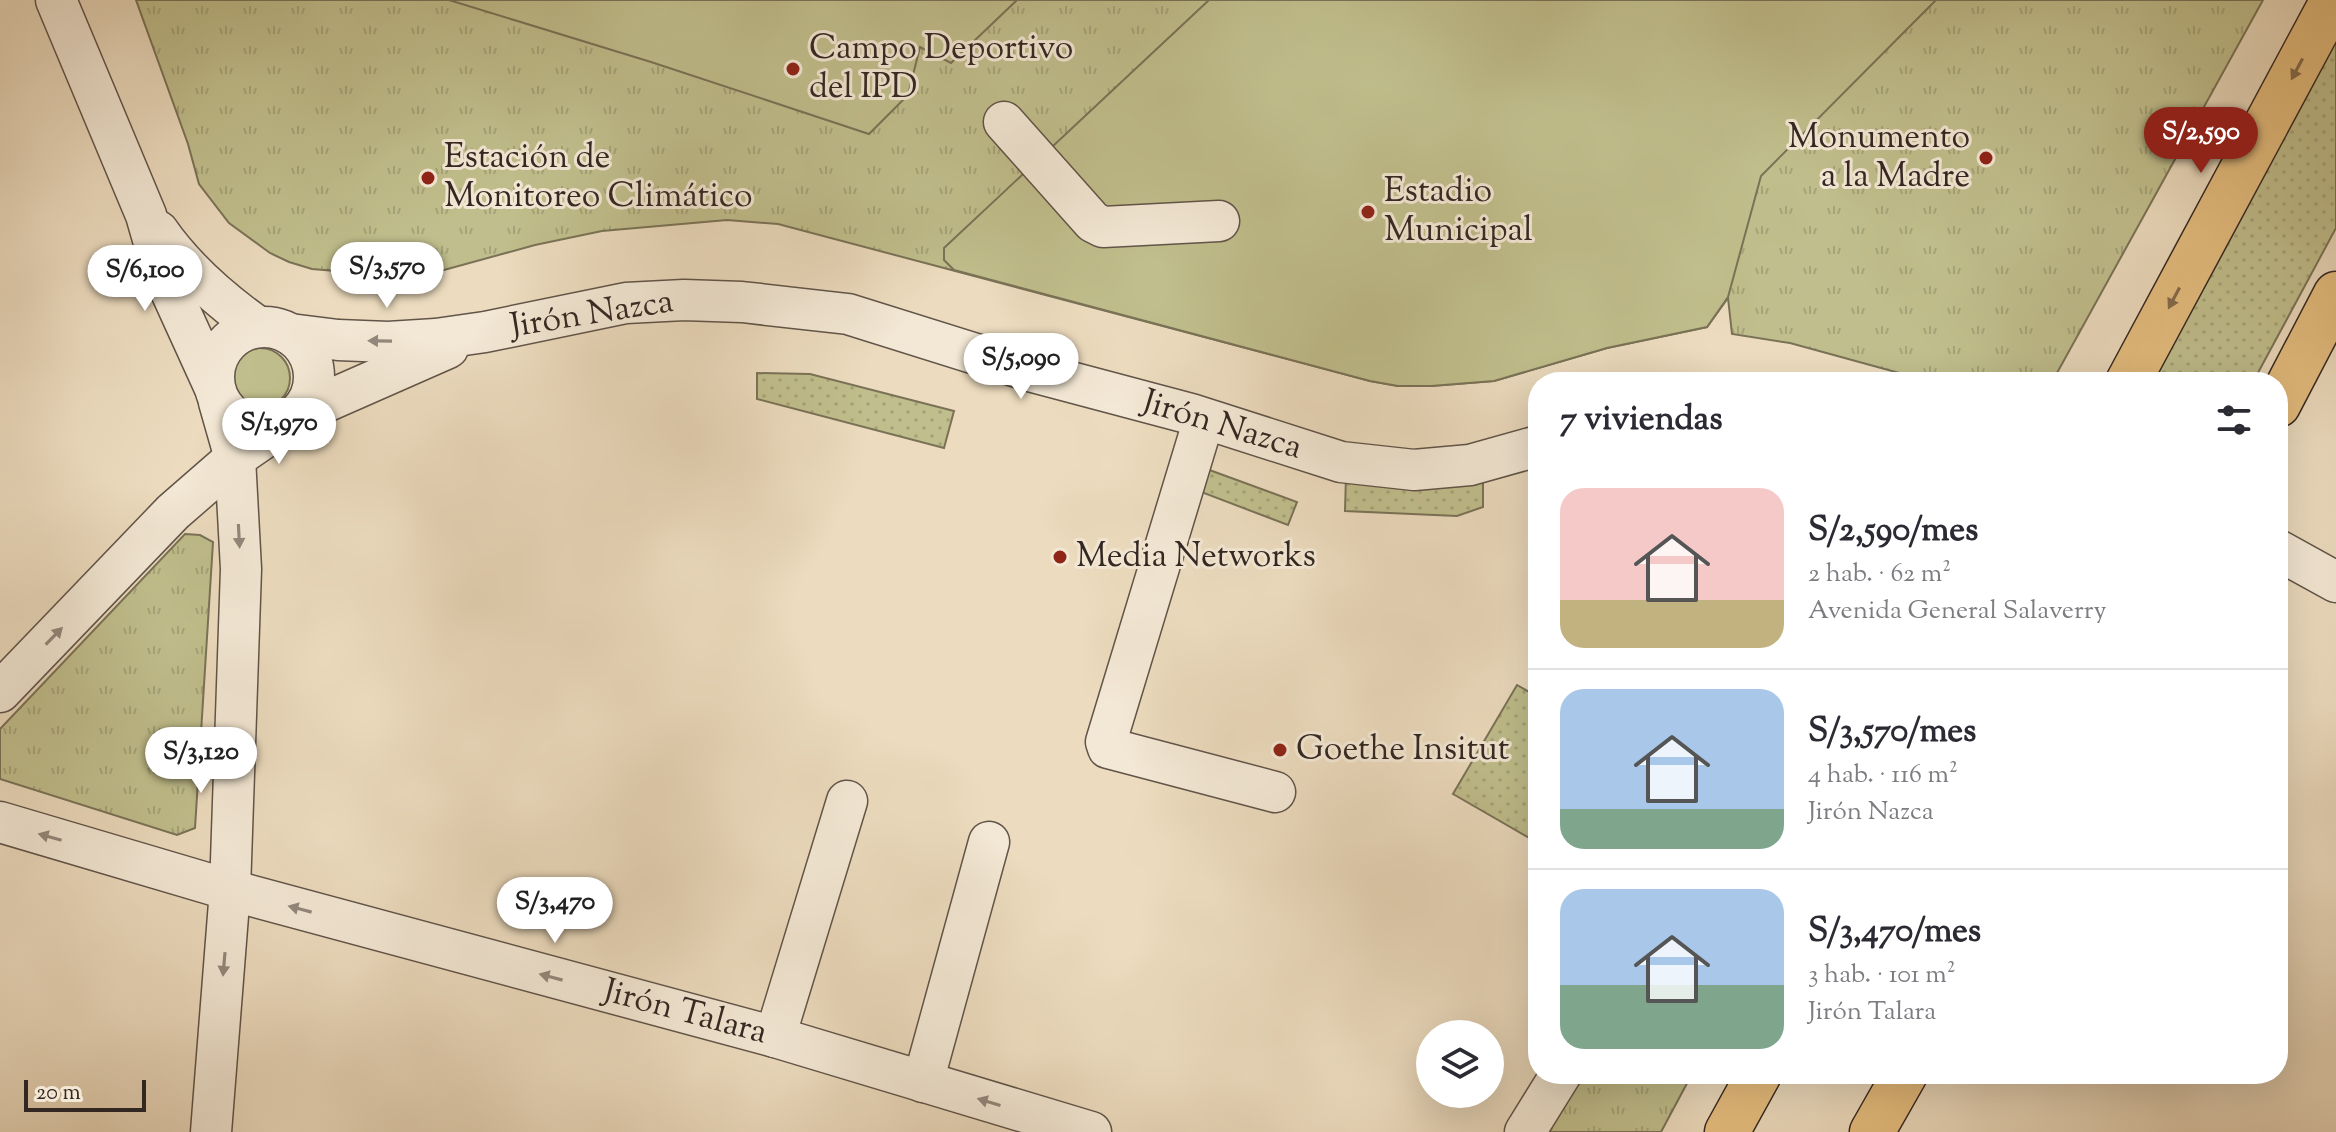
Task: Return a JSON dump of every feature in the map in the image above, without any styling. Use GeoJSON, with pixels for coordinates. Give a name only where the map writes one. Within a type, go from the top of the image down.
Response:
{"type":"FeatureCollection","features":[{"type":"Feature","properties":{"kind":"main road"},"geometry":{"type":"LineString","coordinates":[[2133,372],[2333,0]]}},
{"type":"Feature","properties":{"kind":"main road"},"geometry":{"type":"LineString","coordinates":[[2288,386],[2336,294]]}},
{"type":"Feature","properties":{"kind":"main road"},"geometry":{"type":"LineString","coordinates":[[1727,1132],[1753,1084]]}},
{"type":"Feature","properties":{"kind":"main road"},"geometry":{"type":"LineString","coordinates":[[1872,1132],[1899,1084]]}},
{"type":"Feature","properties":{"kind":"street","name":"Jirón Nazca"},"geometry":{"type":"LineString","coordinates":[[56,0],[146,215],[163,274],[217,394],[235,458],[241,569],[230,890],[211,1132]]}},
{"type":"Feature","properties":{"kind":"street"},"geometry":{"type":"LineString","coordinates":[[1004,122],[1093,222],[1103,227],[1219,221]]}},
{"type":"Feature","properties":{"kind":"street","name":"Jirón Nazca"},"geometry":{"type":"LineString","coordinates":[[146,215],[169,247],[226,304],[274,330],[338,340],[388,342],[436,339],[626,303],[728,301],[848,314],[1341,462],[1414,470],[1470,465],[1528,449]]}},
{"type":"Feature","properties":{"kind":"street"},"geometry":{"type":"LineString","coordinates":[[0,692],[173,512],[235,458],[292,418],[307,402],[313,387],[314,372],[302,344],[274,330],[243,331],[224,347],[214,370],[217,394],[229,414],[257,427],[273,427],[292,418]]}},
{"type":"Feature","properties":{"kind":"street","name":"Jirón Nazca"},"geometry":{"type":"LineString","coordinates":[[292,418],[485,332]]}},
{"type":"Feature","properties":{"kind":"street"},"geometry":{"type":"LineString","coordinates":[[1204,419],[1106,742],[1108,748],[1275,792]]}},
{"type":"Feature","properties":{"kind":"street"},"geometry":{"type":"LineString","coordinates":[[2288,556],[2336,582]]}},
{"type":"Feature","properties":{"kind":"street"},"geometry":{"type":"LineString","coordinates":[[775,1037],[847,801]]}},
{"type":"Feature","properties":{"kind":"street","name":"Jirón Talara"},"geometry":{"type":"LineString","coordinates":[[0,822],[230,890],[775,1037],[1091,1132]]}},
{"type":"Feature","properties":{"kind":"street"},"geometry":{"type":"LineString","coordinates":[[923,1082],[989,842]]}},
{"type":"Feature","properties":{"kind":"street"},"geometry":{"type":"LineString","coordinates":[[1525,1132],[1555,1084]]}},
{"type":"Feature","properties":{"kind":"green space"},"geometry":{"type":"Polygon","coordinates":[[[136,0],[2263,0],[2058,372],[1896,372],[1790,343],[1732,334],[1728,298],[1707,327],[1607,348],[1494,381],[1398,386],[778,224],[727,220],[602,231],[535,245],[444,270],[372,274],[312,269],[270,253],[229,223],[199,184],[188,144],[136,0]]]}},
{"type":"Feature","properties":{"kind":"green space","name":"Campo Deportivo del IPD"},"geometry":{"type":"Polygon","coordinates":[[[449,0],[1017,0],[951,63],[920,47],[908,95],[869,134],[449,0]]]}},
{"type":"Feature","properties":{"kind":"green space","name":"Estadio Municipal"},"geometry":{"type":"Polygon","coordinates":[[[1209,0],[1936,0],[1761,176],[1728,297],[1707,327],[1607,348],[1494,381],[1398,386],[954,270],[944,260],[944,248],[1209,0]]]}},
{"type":"Feature","properties":{"kind":"green space"},"geometry":{"type":"Polygon","coordinates":[[[2336,24],[2336,228],[2258,372],[2151,372],[2336,24]]]}},
{"type":"Feature","properties":{"kind":"green space"},"geometry":{"type":"Polygon","coordinates":[[[260,348],[272,350],[281,357],[288,366],[288,390],[281,399],[272,406],[260,408],[248,406],[239,399],[232,390],[230,378],[232,366],[239,357],[248,350],[260,348]]]}},
{"type":"Feature","properties":{"kind":"green space"},"geometry":{"type":"Polygon","coordinates":[[[757,373],[810,374],[954,411],[944,448],[757,399],[757,373]]]}},
{"type":"Feature","properties":{"kind":"green space"},"geometry":{"type":"Polygon","coordinates":[[[1204,468],[1297,502],[1288,525],[1196,490],[1204,468]]]}},
{"type":"Feature","properties":{"kind":"green space"},"geometry":{"type":"Polygon","coordinates":[[[1346,475],[1483,479],[1483,507],[1457,516],[1345,511],[1346,475]]]}},
{"type":"Feature","properties":{"kind":"green space"},"geometry":{"type":"Polygon","coordinates":[[[185,534],[200,535],[213,542],[195,828],[177,835],[0,779],[0,729],[185,534]]]}},
{"type":"Feature","properties":{"kind":"green space"},"geometry":{"type":"Polygon","coordinates":[[[1517,685],[1528,691],[1528,837],[1453,794],[1517,685]]]}},
{"type":"Feature","properties":{"kind":"green space"},"geometry":{"type":"Polygon","coordinates":[[[1578,1084],[1687,1084],[1661,1132],[1549,1132],[1578,1084]]]}},
{"type":"Feature","properties":{"kind":"place","name":"Campo Deportivo del IPD"},"geometry":{"type":"Point","coordinates":[793,69]}},
{"type":"Feature","properties":{"kind":"place","name":"Monumento a la Madre"},"geometry":{"type":"Point","coordinates":[1986,158]}},
{"type":"Feature","properties":{"kind":"place","name":"Estación de Monitoreo Climático"},"geometry":{"type":"Point","coordinates":[428,178]}},
{"type":"Feature","properties":{"kind":"place","name":"Estadio Municipal"},"geometry":{"type":"Point","coordinates":[1368,212]}},
{"type":"Feature","properties":{"kind":"place","name":"Media Networks"},"geometry":{"type":"Point","coordinates":[1060,557]}},
{"type":"Feature","properties":{"kind":"place","name":"Goethe Insitut"},"geometry":{"type":"Point","coordinates":[1280,750]}}]}
